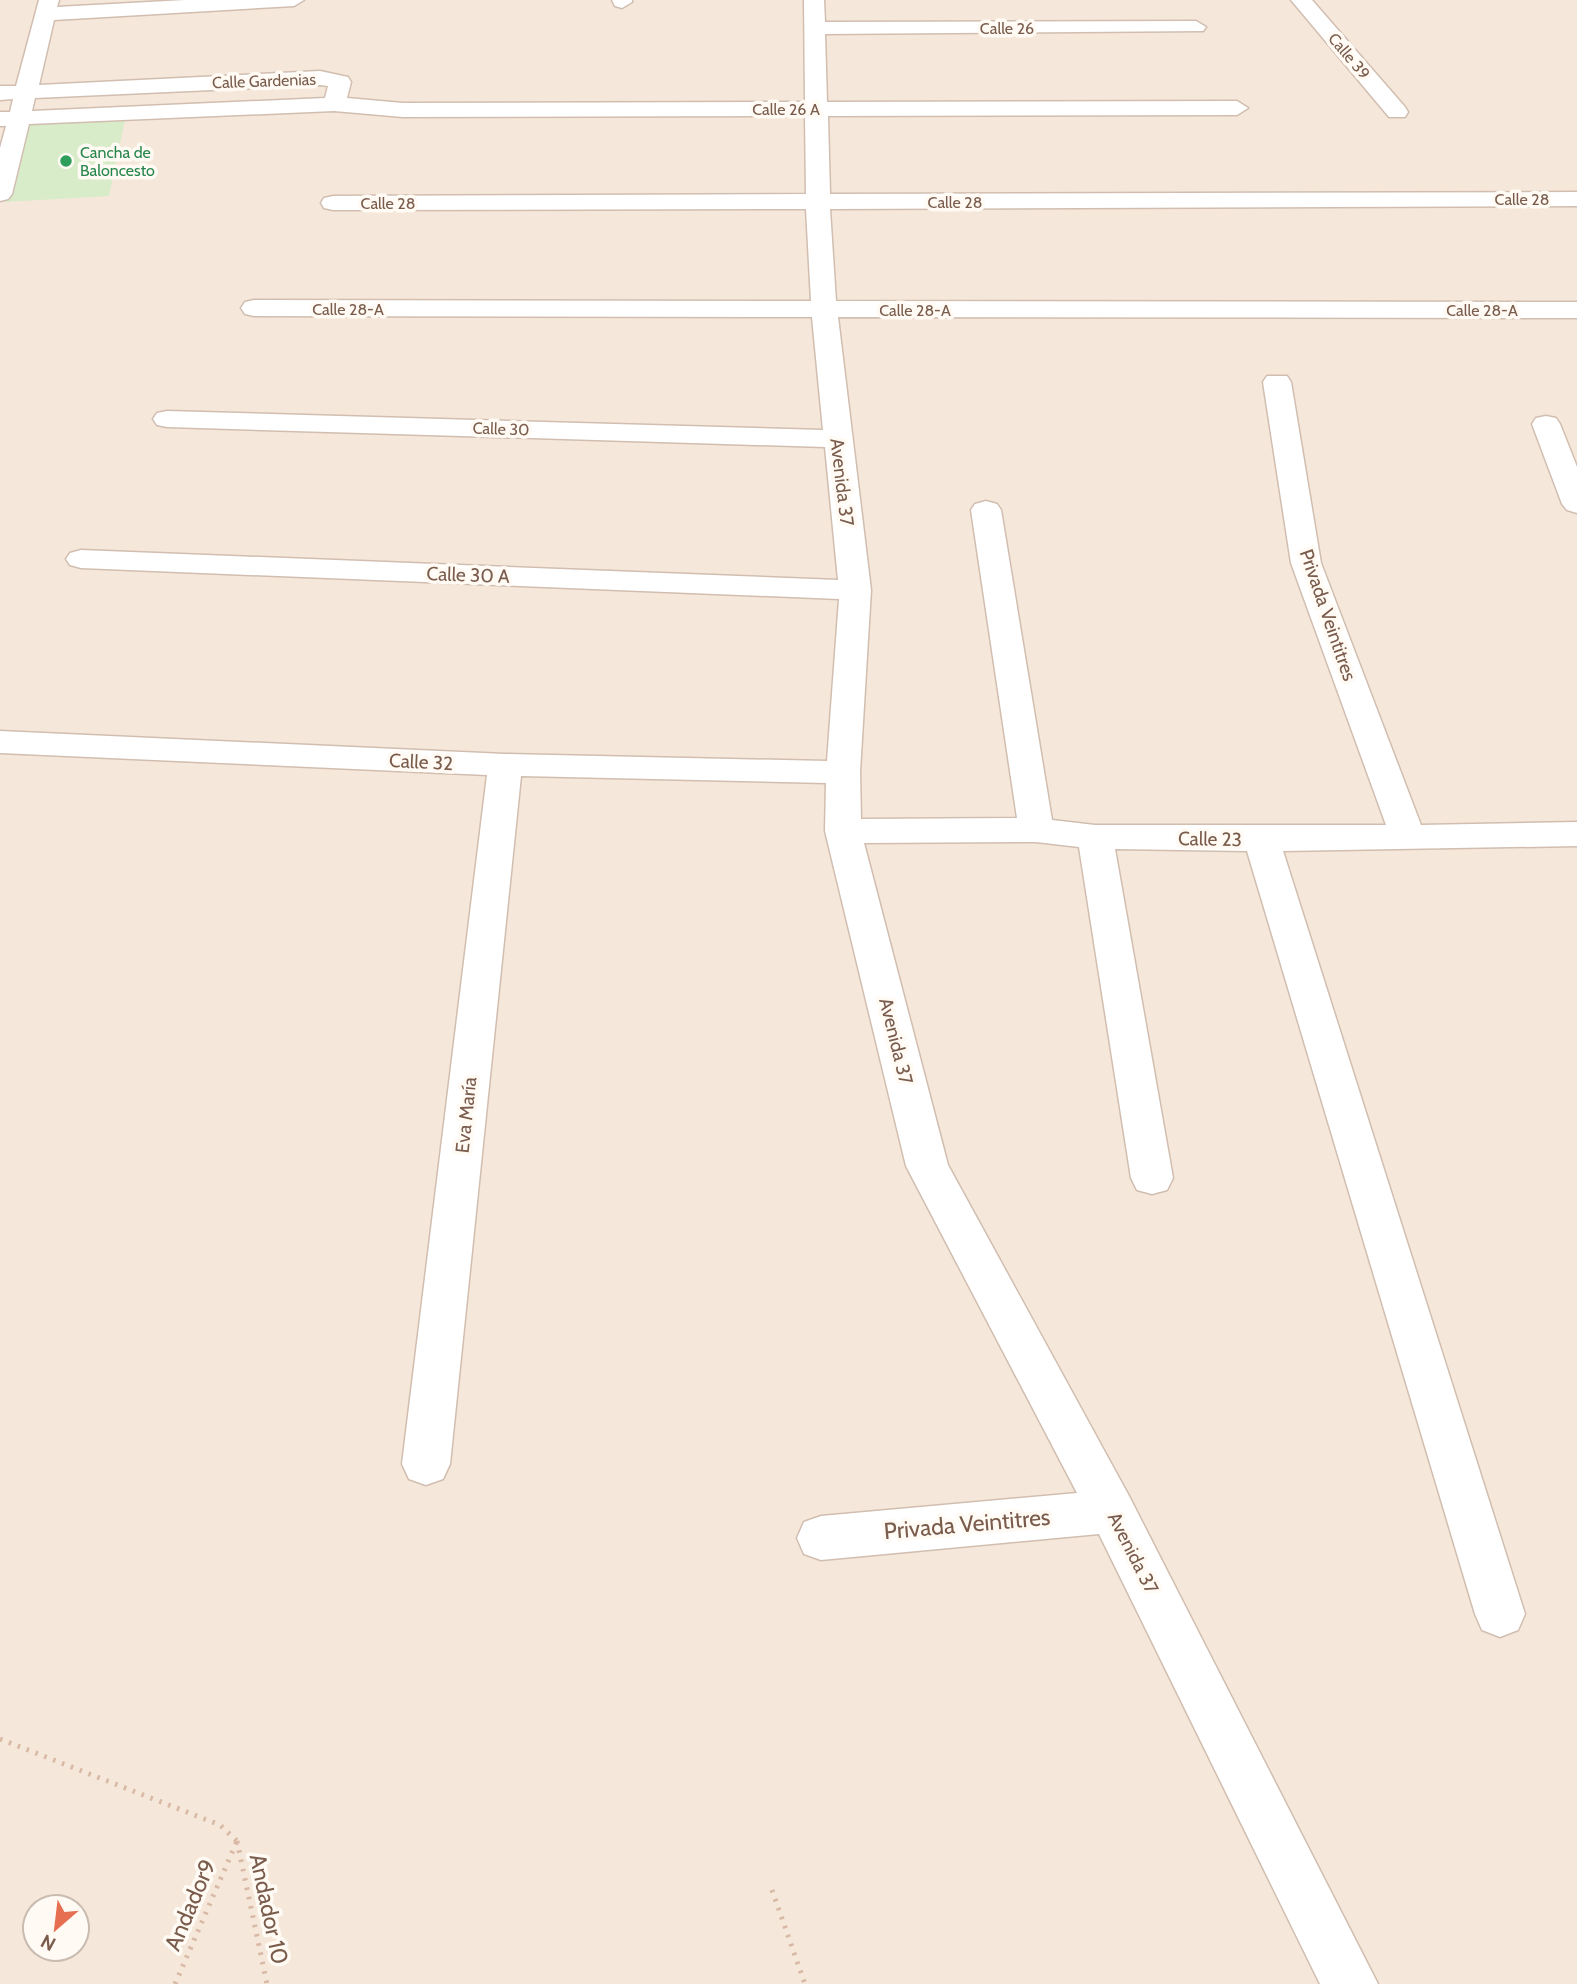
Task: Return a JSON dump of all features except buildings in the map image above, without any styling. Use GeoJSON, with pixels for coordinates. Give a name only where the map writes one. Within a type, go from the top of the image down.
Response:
{"type":"FeatureCollection","features":[{"type":"Feature","properties":{"kind":"street"},"geometry":{"type":"LineString","coordinates":[[0,194],[9,119],[26,91],[47,7],[294,0]]}},
{"type":"Feature","properties":{"kind":"street","name":"Calle 39"},"geometry":{"type":"LineString","coordinates":[[1301,0],[1396,113]]}},
{"type":"Feature","properties":{"kind":"street","name":"Calle 26"},"geometry":{"type":"LineString","coordinates":[[816,14],[1196,27]]}},
{"type":"Feature","properties":{"kind":"street","name":"Avenida 37"},"geometry":{"type":"LineString","coordinates":[[816,14],[818,202],[824,310],[836,439],[855,590],[843,772],[843,831],[927,1166],[1112,1511],[1350,1984]]}},
{"type":"Feature","properties":{"kind":"street","name":"Calle Gardenias"},"geometry":{"type":"LineString","coordinates":[[0,93],[320,78],[340,82],[334,104],[9,119]]}},
{"type":"Feature","properties":{"kind":"street","name":"Calle 26 A"},"geometry":{"type":"LineString","coordinates":[[334,104],[403,110],[1237,108]]}},
{"type":"Feature","properties":{"kind":"street","name":"Calle 28"},"geometry":{"type":"LineString","coordinates":[[333,203],[1577,199]]}},
{"type":"Feature","properties":{"kind":"street","name":"Calle 28-A"},"geometry":{"type":"LineString","coordinates":[[254,308],[1577,310]]}},
{"type":"Feature","properties":{"kind":"street","name":"Privada Veintitres"},"geometry":{"type":"LineString","coordinates":[[1277,382],[1306,563],[1409,839]]}},
{"type":"Feature","properties":{"kind":"street","name":"Calle 30"},"geometry":{"type":"LineString","coordinates":[[167,419],[836,439]]}},
{"type":"Feature","properties":{"kind":"street"},"geometry":{"type":"LineString","coordinates":[[1546,424],[1577,504]]}},
{"type":"Feature","properties":{"kind":"street"},"geometry":{"type":"LineString","coordinates":[[986,510],[1036,830]]}},
{"type":"Feature","properties":{"kind":"street","name":"Calle 30 A"},"geometry":{"type":"LineString","coordinates":[[81,559],[855,590]]}},
{"type":"Feature","properties":{"kind":"street","name":"Calle 32"},"geometry":{"type":"LineString","coordinates":[[0,742],[505,765],[843,772]]}},
{"type":"Feature","properties":{"kind":"street","name":"Eva María"},"geometry":{"type":"LineString","coordinates":[[426,1464],[505,765]]}},
{"type":"Feature","properties":{"kind":"street","name":"Calle 23"},"geometry":{"type":"LineString","coordinates":[[843,831],[1036,830],[1095,837],[1261,839],[1409,839],[1577,834]]}},
{"type":"Feature","properties":{"kind":"street"},"geometry":{"type":"LineString","coordinates":[[1095,837],[1152,1178]]}},
{"type":"Feature","properties":{"kind":"street"},"geometry":{"type":"LineString","coordinates":[[1261,839],[1500,1614]]}},
{"type":"Feature","properties":{"kind":"street","name":"Privada Veintitres"},"geometry":{"type":"LineString","coordinates":[[821,1538],[1112,1511]]}},
{"type":"Feature","properties":{"kind":"path"},"geometry":{"type":"LineString","coordinates":[[0,1739],[220,1825],[237,1840]]}},
{"type":"Feature","properties":{"kind":"path","name":"Andador9"},"geometry":{"type":"LineString","coordinates":[[175,1984],[237,1840]]}},
{"type":"Feature","properties":{"kind":"path","name":"Andador 10"},"geometry":{"type":"LineString","coordinates":[[237,1840],[267,1984]]}},
{"type":"Feature","properties":{"kind":"path"},"geometry":{"type":"LineString","coordinates":[[772,1890],[805,1984]]}},
{"type":"Feature","properties":{"kind":"shaded area"},"geometry":{"type":"Polygon","coordinates":[[[0,0],[1577,0],[1577,1984],[0,1984],[0,0]]]}},
{"type":"Feature","properties":{"kind":"green space","name":"Cancha de Baloncesto"},"geometry":{"type":"Polygon","coordinates":[[[125,120],[109,196],[5,202],[27,125],[125,120]]]}},
{"type":"Feature","properties":{"kind":"place","name":"Cancha de Baloncesto"},"geometry":{"type":"Point","coordinates":[66,161]}}]}
